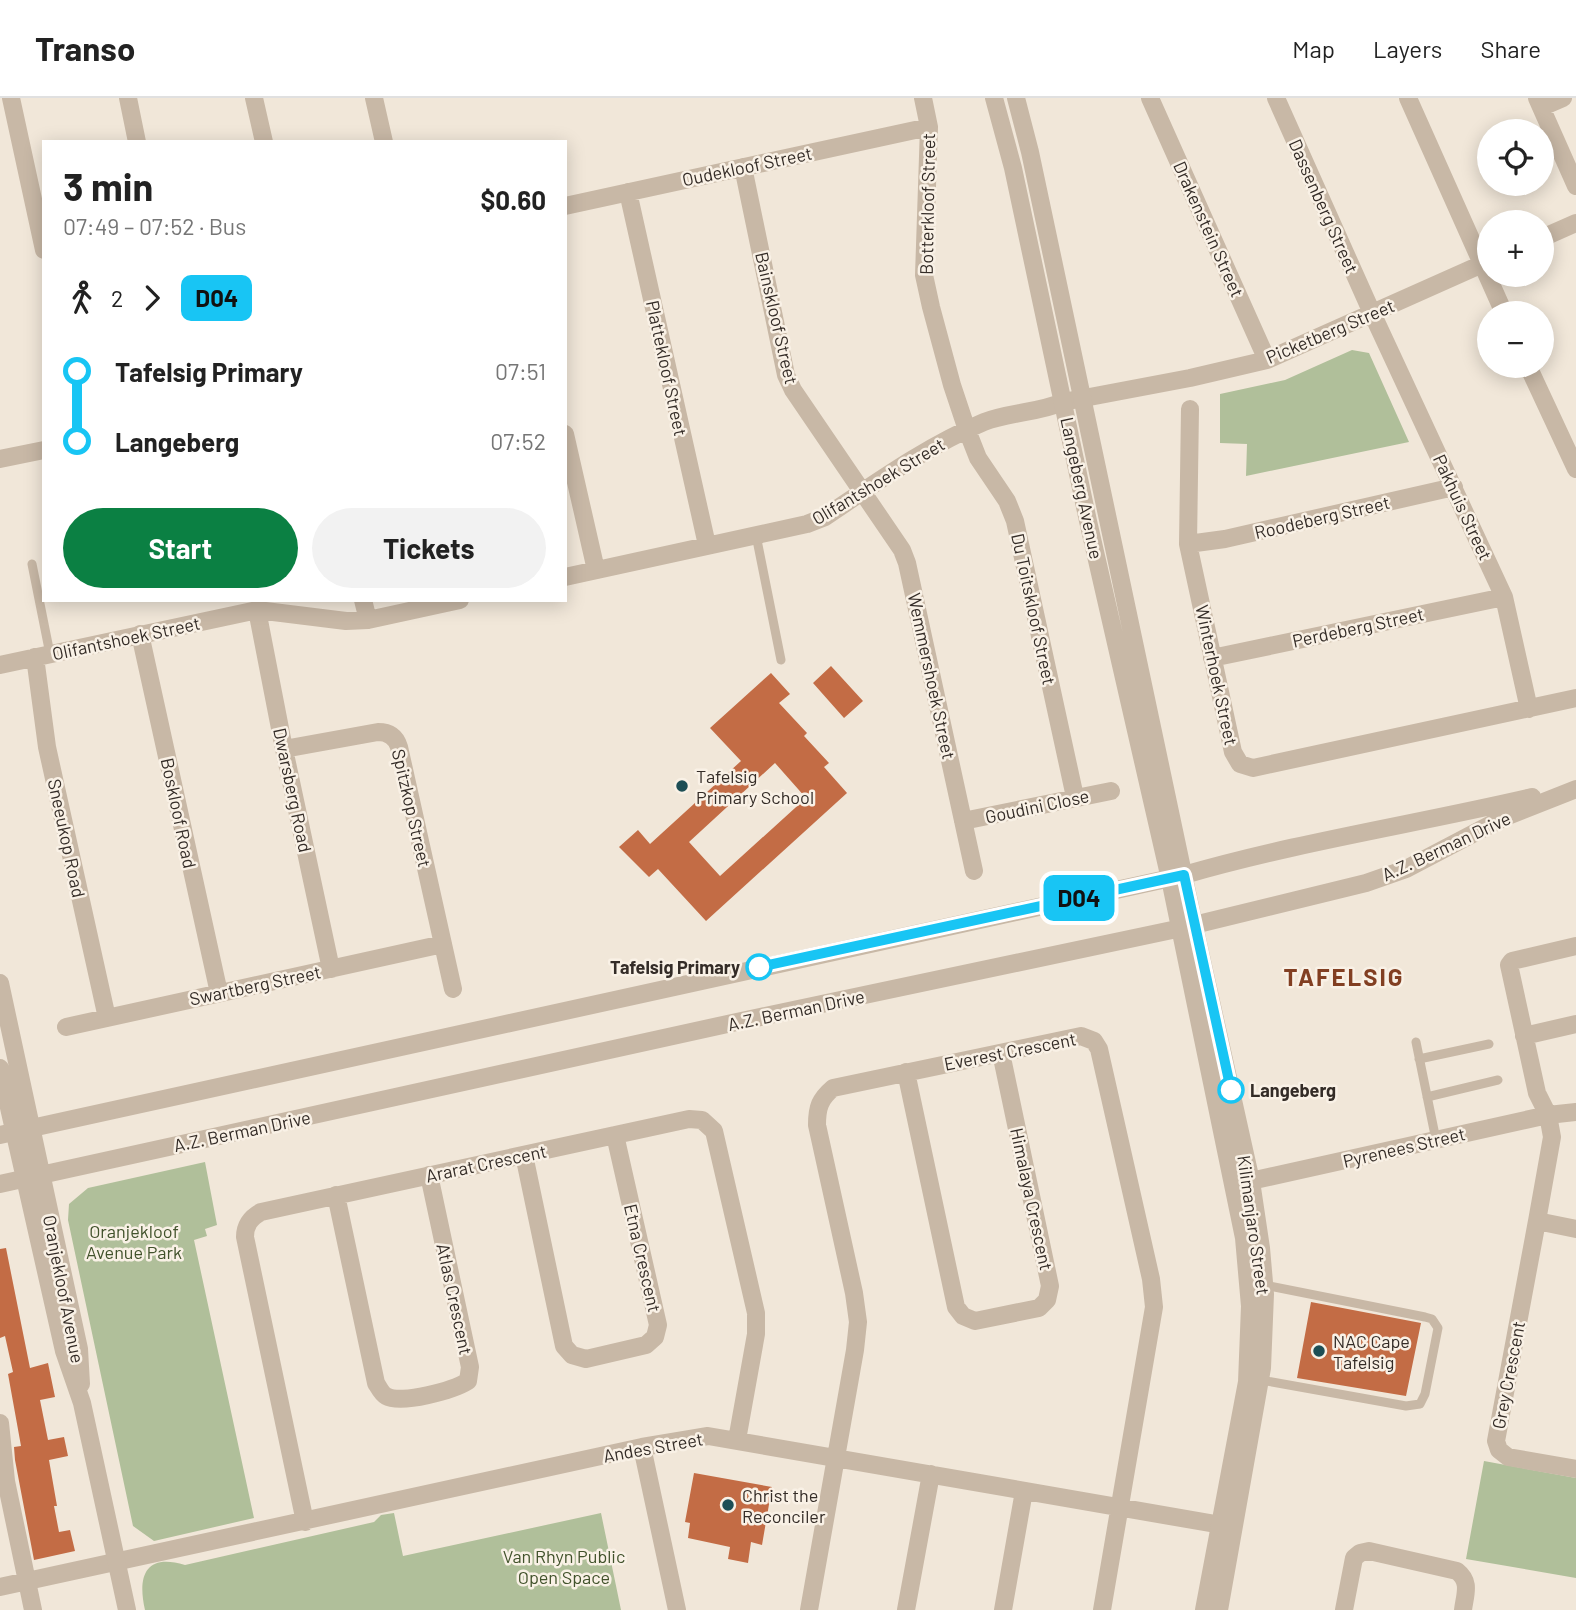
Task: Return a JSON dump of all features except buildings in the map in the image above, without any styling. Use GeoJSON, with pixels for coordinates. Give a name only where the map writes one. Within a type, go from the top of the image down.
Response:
{"type":"FeatureCollection","features":[{"type":"Feature","properties":{"kind":"street"},"geometry":{"type":"LineString","coordinates":[[11,98],[42,241]]}},
{"type":"Feature","properties":{"kind":"street"},"geometry":{"type":"LineString","coordinates":[[128,98],[137,140]]}},
{"type":"Feature","properties":{"kind":"street"},"geometry":{"type":"LineString","coordinates":[[254,98],[264,140]]}},
{"type":"Feature","properties":{"kind":"street"},"geometry":{"type":"LineString","coordinates":[[374,98],[384,140]]}},
{"type":"Feature","properties":{"kind":"street","name":"Botterkloof Street"},"geometry":{"type":"LineString","coordinates":[[923,98],[929,127],[924,275],[952,385],[967,430]]}},
{"type":"Feature","properties":{"kind":"street","name":"Langeberg Avenue"},"geometry":{"type":"LineString","coordinates":[[994,98],[1072,401],[1187,927]]}},
{"type":"Feature","properties":{"kind":"street","name":"Langeberg Avenue"},"geometry":{"type":"LineString","coordinates":[[1016,98],[1030,152],[1072,401]]}},
{"type":"Feature","properties":{"kind":"street","name":"Drakenstein Street"},"geometry":{"type":"LineString","coordinates":[[1150,98],[1267,360]]}},
{"type":"Feature","properties":{"kind":"street","name":"Dassenberg Street"},"geometry":{"type":"LineString","coordinates":[[1276,98],[1373,313]]}},
{"type":"Feature","properties":{"kind":"street"},"geometry":{"type":"LineString","coordinates":[[1408,98],[1477,245]]}},
{"type":"Feature","properties":{"kind":"street"},"geometry":{"type":"LineString","coordinates":[[1563,98],[1540,103],[1576,186]]}},
{"type":"Feature","properties":{"kind":"street","name":"Oudekloof Street"},"geometry":{"type":"LineString","coordinates":[[567,205],[929,127]]}},
{"type":"Feature","properties":{"kind":"street","name":"Bainskloof Street"},"geometry":{"type":"LineString","coordinates":[[743,167],[786,375],[793,390],[862,492]]}},
{"type":"Feature","properties":{"kind":"street","name":"Plattekloof Street"},"geometry":{"type":"LineString","coordinates":[[628,191],[707,545]]}},
{"type":"Feature","properties":{"kind":"street"},"geometry":{"type":"LineString","coordinates":[[1554,233],[1576,223]]}},
{"type":"Feature","properties":{"kind":"street","name":"Picketberg Street"},"geometry":{"type":"LineString","coordinates":[[1072,401],[1267,360],[1477,266]]}},
{"type":"Feature","properties":{"kind":"street","name":"Pakhuis Street"},"geometry":{"type":"LineString","coordinates":[[1373,313],[1504,597],[1529,709]]}},
{"type":"Feature","properties":{"kind":"street"},"geometry":{"type":"LineString","coordinates":[[1534,378],[1576,469]]}},
{"type":"Feature","properties":{"kind":"street","name":"Olifantshoek Street"},"geometry":{"type":"LineString","coordinates":[[567,577],[807,524],[825,517],[940,442],[988,421],[1072,401]]}},
{"type":"Feature","properties":{"kind":"street","name":"Winterhoek Street"},"geometry":{"type":"LineString","coordinates":[[1190,409],[1188,544],[1233,752],[1240,764],[1253,768],[1576,698]]}},
{"type":"Feature","properties":{"kind":"street","name":"Du Toitskloof Street"},"geometry":{"type":"LineString","coordinates":[[967,430],[978,458],[1007,501],[1015,521],[1075,797]]}},
{"type":"Feature","properties":{"kind":"street"},"geometry":{"type":"LineString","coordinates":[[567,443],[596,570]]}},
{"type":"Feature","properties":{"kind":"street"},"geometry":{"type":"LineString","coordinates":[[0,459],[42,450]]}},
{"type":"Feature","properties":{"kind":"street","name":"Roodeberg Street"},"geometry":{"type":"LineString","coordinates":[[1188,544],[1225,539],[1454,487]]}},
{"type":"Feature","properties":{"kind":"street","name":"Wemmershoek Street"},"geometry":{"type":"LineString","coordinates":[[862,492],[902,550],[907,563],[974,871]]}},
{"type":"Feature","properties":{"kind":"street","name":"Perdeberg Street"},"geometry":{"type":"LineString","coordinates":[[1212,658],[1504,597]]}},
{"type":"Feature","properties":{"kind":"street"},"geometry":{"type":"LineString","coordinates":[[364,602],[368,620]]}},
{"type":"Feature","properties":{"kind":"street","name":"Olifantshoek Street"},"geometry":{"type":"LineString","coordinates":[[0,665],[257,610],[346,621],[368,620],[451,602]]}},
{"type":"Feature","properties":{"kind":"street","name":"Dwarsberg Road"},"geometry":{"type":"LineString","coordinates":[[257,610],[331,969]]}},
{"type":"Feature","properties":{"kind":"street","name":"Boskloof Road"},"geometry":{"type":"LineString","coordinates":[[140,634],[219,993]]}},
{"type":"Feature","properties":{"kind":"street","name":"Sneeukop Road"},"geometry":{"type":"LineString","coordinates":[[42,655],[47,747],[107,1018]]}},
{"type":"Feature","properties":{"kind":"street","name":"Spitzkop Street"},"geometry":{"type":"LineString","coordinates":[[284,749],[378,732],[387,733],[395,739],[453,989]]}},
{"type":"Feature","properties":{"kind":"street","name":"A.Z. Berman Drive"},"geometry":{"type":"LineString","coordinates":[[15,1132],[1177,877],[1314,842],[1576,788]]}},
{"type":"Feature","properties":{"kind":"street","name":"A.Z. Berman Drive"},"geometry":{"type":"LineString","coordinates":[[0,1184],[732,1023],[1187,927],[1366,883],[1406,869],[1503,818],[1576,788]]}},
{"type":"Feature","properties":{"kind":"street","name":"Goudini Close"},"geometry":{"type":"LineString","coordinates":[[963,821],[1111,791]]}},
{"type":"Feature","properties":{"kind":"street","name":"Kilimanjaro Street"},"geometry":{"type":"LineString","coordinates":[[1187,927],[1264,1285],[1265,1340],[1261,1380],[1227,1526],[1203,1610]]}},
{"type":"Feature","properties":{"kind":"street","name":"Swartberg Street"},"geometry":{"type":"LineString","coordinates":[[66,1027],[443,944]]}},
{"type":"Feature","properties":{"kind":"street","name":"Grey Crescent"},"geometry":{"type":"LineString","coordinates":[[1576,946],[1512,961],[1509,965],[1537,1093],[1548,1115],[1552,1137],[1496,1440],[1499,1450],[1508,1457],[1576,1469]]}},
{"type":"Feature","properties":{"kind":"street"},"geometry":{"type":"LineString","coordinates":[[0,983],[15,1132]]}},
{"type":"Feature","properties":{"kind":"street"},"geometry":{"type":"LineString","coordinates":[[1524,1036],[1576,1024]]}},
{"type":"Feature","properties":{"kind":"street","name":"Everest Crescent"},"geometry":{"type":"LineString","coordinates":[[809,1610],[858,1322],[817,1125],[821,1099],[833,1088],[1081,1036],[1094,1041],[1099,1049],[1151,1279],[1154,1307],[1102,1610]]}},
{"type":"Feature","properties":{"kind":"street","name":"Himalaya Crescent"},"geometry":{"type":"LineString","coordinates":[[906,1072],[956,1307],[963,1316],[975,1321],[1039,1308],[1047,1300],[1050,1286],[1001,1053]]}},
{"type":"Feature","properties":{"kind":"street"},"geometry":{"type":"LineString","coordinates":[[0,1068],[15,1132]]}},
{"type":"Feature","properties":{"kind":"street","name":"Pyrenees Street"},"geometry":{"type":"LineString","coordinates":[[1242,1183],[1548,1115],[1576,1112]]}},
{"type":"Feature","properties":{"kind":"street","name":"Ararat Crescent"},"geometry":{"type":"LineString","coordinates":[[305,1522],[245,1229],[253,1216],[336,1195],[695,1118],[709,1124],[714,1130],[756,1313],[756,1334],[737,1440]]}},
{"type":"Feature","properties":{"kind":"street","name":"Oranjekloof Avenue"},"geometry":{"type":"LineString","coordinates":[[15,1132],[33,1177],[64,1351],[82,1403],[127,1610]]}},
{"type":"Feature","properties":{"kind":"street","name":"Etna Crescent"},"geometry":{"type":"LineString","coordinates":[[524,1155],[564,1346],[572,1355],[586,1359],[646,1345],[655,1337],[658,1325],[615,1135]]}},
{"type":"Feature","properties":{"kind":"street","name":"Atlas Crescent"},"geometry":{"type":"LineString","coordinates":[[336,1195],[376,1383],[384,1395],[396,1400],[455,1389],[468,1381],[470,1367],[429,1175]]}},
{"type":"Feature","properties":{"kind":"street","name":"Kilimanjaro Street"},"geometry":{"type":"LineString","coordinates":[[1219,1610],[1250,1344],[1242,1183]]}},
{"type":"Feature","properties":{"kind":"street"},"geometry":{"type":"LineString","coordinates":[[1537,1220],[1576,1229]]}},
{"type":"Feature","properties":{"kind":"street"},"geometry":{"type":"LineString","coordinates":[[0,1423],[3,1482],[33,1610]]}},
{"type":"Feature","properties":{"kind":"street","name":"Andes Street"},"geometry":{"type":"LineString","coordinates":[[0,1587],[642,1447],[708,1436],[1227,1526]]}},
{"type":"Feature","properties":{"kind":"street"},"geometry":{"type":"LineString","coordinates":[[642,1447],[677,1610]]}},
{"type":"Feature","properties":{"kind":"street"},"geometry":{"type":"LineString","coordinates":[[906,1610],[931,1474]]}},
{"type":"Feature","properties":{"kind":"street"},"geometry":{"type":"LineString","coordinates":[[1003,1610],[1024,1491]]}},
{"type":"Feature","properties":{"kind":"street"},"geometry":{"type":"LineString","coordinates":[[1345,1610],[1354,1558],[1369,1551],[1457,1570],[1464,1576],[1467,1585],[1462,1610]]}},
{"type":"Feature","properties":{"kind":"lane"},"geometry":{"type":"LineString","coordinates":[[757,535],[781,660]]}},
{"type":"Feature","properties":{"kind":"lane"},"geometry":{"type":"LineString","coordinates":[[32,564],[42,655]]}},
{"type":"Feature","properties":{"kind":"lane"},"geometry":{"type":"LineString","coordinates":[[1416,1042],[1436,1140]]}},
{"type":"Feature","properties":{"kind":"lane"},"geometry":{"type":"LineString","coordinates":[[1419,1059],[1489,1044]]}},
{"type":"Feature","properties":{"kind":"lane"},"geometry":{"type":"LineString","coordinates":[[1427,1097],[1499,1080]]}},
{"type":"Feature","properties":{"kind":"lane"},"geometry":{"type":"LineString","coordinates":[[1261,1380],[1406,1406],[1420,1404],[1425,1394],[1438,1328],[1432,1319],[1425,1317],[1264,1285]]}},
{"type":"Feature","properties":{"kind":"green space"},"geometry":{"type":"Polygon","coordinates":[[[1352,350],[1369,353],[1409,442],[1246,476],[1247,444],[1220,443],[1220,394],[1285,380],[1352,350]]]}},
{"type":"Feature","properties":{"kind":"green space","name":"Oranjekloof Avenue Park"},"geometry":{"type":"Polygon","coordinates":[[[205,1162],[217,1225],[205,1229],[207,1236],[194,1240],[254,1518],[154,1541],[133,1526],[68,1220],[69,1204],[88,1188],[205,1162]]]}},
{"type":"Feature","properties":{"kind":"green space"},"geometry":{"type":"Polygon","coordinates":[[[1484,1461],[1576,1478],[1576,1578],[1466,1559],[1484,1461]]]}},
{"type":"Feature","properties":{"kind":"green space","name":"Van Rhyn Public Open Space"},"geometry":{"type":"Polygon","coordinates":[[[394,1513],[403,1556],[601,1513],[621,1610],[145,1610],[142,1587],[147,1570],[153,1565],[172,1562],[185,1565],[374,1522],[381,1515],[394,1513]]]}},
{"type":"Feature","properties":{"kind":"bus line","name":"D04"},"geometry":{"type":"LineString","coordinates":[[759,967],[1184,875],[1231,1090]]}},
{"type":"Feature","properties":{"kind":"place","name":"Tafelsig Primary School"},"geometry":{"type":"Point","coordinates":[682,786]}},
{"type":"Feature","properties":{"kind":"place","name":"Tafelsig Primary"},"geometry":{"type":"Point","coordinates":[759,967]}},
{"type":"Feature","properties":{"kind":"place","name":"Langeberg"},"geometry":{"type":"Point","coordinates":[1231,1090]}},
{"type":"Feature","properties":{"kind":"place","name":"NAC Cape Tafelsig"},"geometry":{"type":"Point","coordinates":[1319,1351]}},
{"type":"Feature","properties":{"kind":"place","name":"Christ the Reconciler"},"geometry":{"type":"Point","coordinates":[728,1505]}},
{"type":"Feature","properties":{"kind":"district","name":"TAFELSIG"},"geometry":{"type":"Point","coordinates":[1344,976]}}]}
